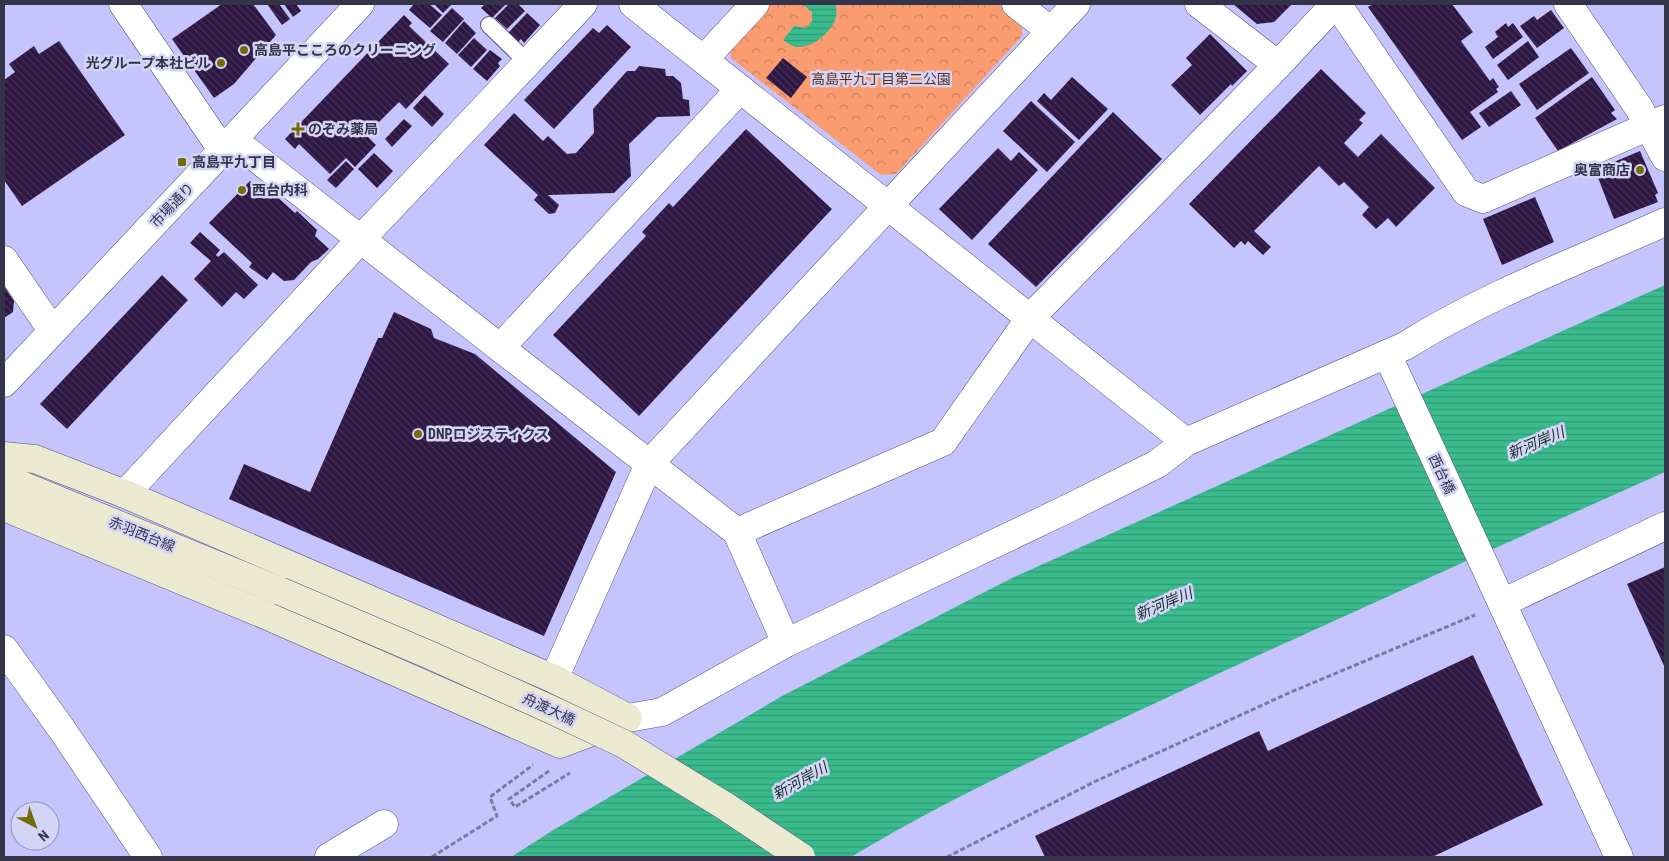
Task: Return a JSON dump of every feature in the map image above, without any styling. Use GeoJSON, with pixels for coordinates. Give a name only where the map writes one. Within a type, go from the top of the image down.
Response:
{"type":"FeatureCollection","features":[{"type":"Feature","properties":{"kind":"main road"},"geometry":{"type":"LineString","coordinates":[[4,456],[35,459],[125,494],[554,679],[628,718]]}},
{"type":"Feature","properties":{"kind":"main road","name":"赤羽西台線"},"geometry":{"type":"LineString","coordinates":[[4,478],[280,591]]}},
{"type":"Feature","properties":{"kind":"main road"},"geometry":{"type":"LineString","coordinates":[[4,507],[268,616],[557,756],[628,718]]}},
{"type":"Feature","properties":{"kind":"main road","name":"舟渡大橋"},"geometry":{"type":"LineString","coordinates":[[280,591],[432,656],[624,744],[725,806],[801,857]]}},
{"type":"Feature","properties":{"kind":"street"},"geometry":{"type":"LineString","coordinates":[[123,4],[228,146],[360,240],[737,532],[786,643]]}},
{"type":"Feature","properties":{"kind":"street","name":"市場通り"},"geometry":{"type":"LineString","coordinates":[[4,383],[360,4]]}},
{"type":"Feature","properties":{"kind":"street"},"geometry":{"type":"LineString","coordinates":[[125,494],[360,240],[583,4]]}},
{"type":"Feature","properties":{"kind":"street"},"geometry":{"type":"LineString","coordinates":[[633,4],[1186,442]]}},
{"type":"Feature","properties":{"kind":"street"},"geometry":{"type":"LineString","coordinates":[[704,59],[755,4]]}},
{"type":"Feature","properties":{"kind":"street"},"geometry":{"type":"LineString","coordinates":[[1016,4],[1051,31]]}},
{"type":"Feature","properties":{"kind":"street"},"geometry":{"type":"LineString","coordinates":[[554,679],[649,464],[1076,4]]}},
{"type":"Feature","properties":{"kind":"street"},"geometry":{"type":"LineString","coordinates":[[1199,4],[1278,65]]}},
{"type":"Feature","properties":{"kind":"street"},"geometry":{"type":"LineString","coordinates":[[737,532],[943,442],[1030,318],[1336,4],[1466,192],[1483,200],[1658,122]]}},
{"type":"Feature","properties":{"kind":"street"},"geometry":{"type":"LineString","coordinates":[[1578,7],[1658,122],[1665,157]]}},
{"type":"Feature","properties":{"kind":"street"},"geometry":{"type":"LineString","coordinates":[[500,348],[740,89]]}},
{"type":"Feature","properties":{"kind":"street"},"geometry":{"type":"LineString","coordinates":[[628,718],[662,712],[786,643],[1158,464],[1186,442],[1405,346],[1433,328],[1494,297],[1665,222]]}},
{"type":"Feature","properties":{"kind":"street"},"geometry":{"type":"LineString","coordinates":[[4,260],[52,330]]}},
{"type":"Feature","properties":{"kind":"street","name":"西台橋"},"geometry":{"type":"LineString","coordinates":[[1387,354],[1619,857]]}},
{"type":"Feature","properties":{"kind":"street"},"geometry":{"type":"LineString","coordinates":[[1499,599],[1665,526]]}},
{"type":"Feature","properties":{"kind":"street"},"geometry":{"type":"LineString","coordinates":[[4,649],[64,731],[148,857]]}},
{"type":"Feature","properties":{"kind":"street"},"geometry":{"type":"LineString","coordinates":[[329,857],[384,824]]}},
{"type":"Feature","properties":{"kind":"lane"},"geometry":{"type":"LineString","coordinates":[[488,25],[527,62]]}},
{"type":"Feature","properties":{"kind":"path"},"geometry":{"type":"LineString","coordinates":[[947,857],[1096,781],[1499,599]]}},
{"type":"Feature","properties":{"kind":"path"},"geometry":{"type":"LineString","coordinates":[[557,756],[508,799],[515,806],[572,772]]}},
{"type":"Feature","properties":{"kind":"path"},"geometry":{"type":"LineString","coordinates":[[432,857],[498,816],[490,797],[557,756]]}},
{"type":"Feature","properties":{"kind":"green space","name":"高島平九丁目第二公園"},"geometry":{"type":"Polygon","coordinates":[[[765,4],[998,4],[1022,23],[1022,36],[896,174],[881,175],[731,58],[728,43],[765,4]]]}},
{"type":"Feature","properties":{"kind":"water"},"geometry":{"type":"Polygon","coordinates":[[[802,4],[834,4],[836,6],[836,16],[834,23],[825,35],[813,43],[799,47],[783,40],[794,26],[806,28],[812,21],[812,12],[802,4]]]}},
{"type":"Feature","properties":{"kind":"water","name":"新河岸川"},"geometry":{"type":"Polygon","coordinates":[[[1665,285],[1665,472],[1350,613],[1044,755],[927,814],[851,857],[511,857],[555,829],[784,695],[1012,578],[1665,285]]]}},
{"type":"Feature","properties":{"kind":"building"},"geometry":{"type":"Polygon","coordinates":[[[222,4],[253,4],[276,35],[234,84],[214,98],[172,39],[222,4]]]}},
{"type":"Feature","properties":{"kind":"building"},"geometry":{"type":"Polygon","coordinates":[[[267,4],[279,4],[290,19],[282,25],[267,4]]]}},
{"type":"Feature","properties":{"kind":"building"},"geometry":{"type":"Polygon","coordinates":[[[284,4],[296,4],[301,11],[293,17],[284,4]]]}},
{"type":"Feature","properties":{"kind":"building"},"geometry":{"type":"Polygon","coordinates":[[[414,4],[429,4],[442,15],[430,28],[409,10],[414,4]]]}},
{"type":"Feature","properties":{"kind":"building"},"geometry":{"type":"Polygon","coordinates":[[[434,4],[452,4],[443,13],[434,4]]]}},
{"type":"Feature","properties":{"kind":"building"},"geometry":{"type":"Polygon","coordinates":[[[485,4],[506,4],[492,18],[481,8],[485,4]]]}},
{"type":"Feature","properties":{"kind":"building"},"geometry":{"type":"Polygon","coordinates":[[[509,4],[518,4],[525,11],[507,29],[495,18],[509,4]]]}},
{"type":"Feature","properties":{"kind":"building"},"geometry":{"type":"Polygon","coordinates":[[[1233,4],[1292,4],[1274,22],[1257,24],[1233,4]]]}},
{"type":"Feature","properties":{"kind":"building"},"geometry":{"type":"Polygon","coordinates":[[[1373,4],[1452,4],[1473,32],[1461,41],[1490,81],[1493,78],[1499,87],[1496,89],[1498,92],[1470,112],[1481,127],[1462,140],[1368,7],[1373,4]]]}},
{"type":"Feature","properties":{"kind":"building"},"geometry":{"type":"Polygon","coordinates":[[[452,8],[464,19],[443,42],[430,31],[452,8]]]}},
{"type":"Feature","properties":{"kind":"building"},"geometry":{"type":"Polygon","coordinates":[[[1551,10],[1564,28],[1537,48],[1520,26],[1534,16],[1537,20],[1551,10]]]}},
{"type":"Feature","properties":{"kind":"building"},"geometry":{"type":"Polygon","coordinates":[[[527,13],[540,25],[524,43],[521,39],[517,43],[507,34],[527,13]]]}},
{"type":"Feature","properties":{"kind":"building"},"geometry":{"type":"Polygon","coordinates":[[[404,15],[412,23],[409,26],[449,64],[406,109],[399,102],[366,135],[376,145],[355,167],[346,158],[330,174],[299,144],[295,149],[285,139],[404,15]]]}},
{"type":"Feature","properties":{"kind":"building"},"geometry":{"type":"Polygon","coordinates":[[[464,21],[476,33],[457,54],[445,43],[464,21]]]}},
{"type":"Feature","properties":{"kind":"building"},"geometry":{"type":"Polygon","coordinates":[[[1506,23],[1508,27],[1513,23],[1523,37],[1493,59],[1485,47],[1498,37],[1495,32],[1506,23]]]}},
{"type":"Feature","properties":{"kind":"building"},"geometry":{"type":"Polygon","coordinates":[[[607,25],[631,47],[554,129],[524,100],[593,28],[599,33],[607,25]]]}},
{"type":"Feature","properties":{"kind":"building"},"geometry":{"type":"Polygon","coordinates":[[[1210,34],[1247,71],[1200,115],[1171,85],[1192,65],[1186,58],[1210,34]]]}},
{"type":"Feature","properties":{"kind":"building"},"geometry":{"type":"Polygon","coordinates":[[[474,38],[487,50],[471,67],[458,55],[474,38]]]}},
{"type":"Feature","properties":{"kind":"building"},"geometry":{"type":"Polygon","coordinates":[[[59,41],[125,135],[22,206],[4,180],[4,80],[15,72],[9,64],[34,46],[39,54],[59,41]]]}},
{"type":"Feature","properties":{"kind":"building"},"geometry":{"type":"Polygon","coordinates":[[[1528,41],[1539,57],[1508,80],[1497,65],[1528,41]]]}},
{"type":"Feature","properties":{"kind":"building"},"geometry":{"type":"Polygon","coordinates":[[[1571,48],[1589,73],[1537,110],[1519,84],[1571,48]]]}},
{"type":"Feature","properties":{"kind":"building"},"geometry":{"type":"Polygon","coordinates":[[[490,50],[502,59],[498,63],[500,66],[487,81],[473,69],[490,50]]]}},
{"type":"Feature","properties":{"kind":"building"},"geometry":{"type":"Polygon","coordinates":[[[783,58],[807,77],[791,98],[766,78],[783,58]]]}},
{"type":"Feature","properties":{"kind":"building"},"geometry":{"type":"Polygon","coordinates":[[[639,66],[665,69],[666,76],[673,76],[681,83],[683,99],[689,100],[690,116],[657,117],[629,144],[631,176],[614,193],[548,195],[559,205],[555,213],[549,214],[534,200],[538,195],[484,145],[514,113],[543,141],[548,136],[567,154],[576,153],[594,133],[593,109],[627,71],[635,71],[639,66]]]}},
{"type":"Feature","properties":{"kind":"building"},"geometry":{"type":"Polygon","coordinates":[[[1321,69],[1366,113],[1359,120],[1363,123],[1344,143],[1358,157],[1381,134],[1435,188],[1396,227],[1388,218],[1376,229],[1362,215],[1369,207],[1344,182],[1339,186],[1319,166],[1254,231],[1271,247],[1263,255],[1248,241],[1245,245],[1241,241],[1234,248],[1189,204],[1321,69]]]}},
{"type":"Feature","properties":{"kind":"building"},"geometry":{"type":"Polygon","coordinates":[[[1072,77],[1108,109],[1079,140],[1037,101],[1044,93],[1051,100],[1072,77]]]}},
{"type":"Feature","properties":{"kind":"building"},"geometry":{"type":"Polygon","coordinates":[[[1592,77],[1615,110],[1611,113],[1617,119],[1558,151],[1535,118],[1592,77]]]}},
{"type":"Feature","properties":{"kind":"building"},"geometry":{"type":"Polygon","coordinates":[[[1511,91],[1521,105],[1489,127],[1479,113],[1511,91]]]}},
{"type":"Feature","properties":{"kind":"building"},"geometry":{"type":"Polygon","coordinates":[[[425,95],[444,114],[432,127],[413,108],[425,95]]]}},
{"type":"Feature","properties":{"kind":"building"},"geometry":{"type":"Polygon","coordinates":[[[1031,101],[1075,142],[1047,172],[1003,131],[1031,101]]]}},
{"type":"Feature","properties":{"kind":"building"},"geometry":{"type":"Polygon","coordinates":[[[1113,112],[1162,159],[1036,287],[988,244],[1113,112]]]}},
{"type":"Feature","properties":{"kind":"building"},"geometry":{"type":"Polygon","coordinates":[[[404,119],[412,126],[392,147],[385,139],[404,119]]]}},
{"type":"Feature","properties":{"kind":"building"},"geometry":{"type":"Polygon","coordinates":[[[746,129],[832,209],[639,416],[553,335],[646,236],[642,232],[669,203],[673,207],[746,129]]]}},
{"type":"Feature","properties":{"kind":"building"},"geometry":{"type":"Polygon","coordinates":[[[998,148],[1011,161],[1019,152],[1038,170],[972,240],[939,209],[998,148]]]}},
{"type":"Feature","properties":{"kind":"building"},"geometry":{"type":"Polygon","coordinates":[[[1640,151],[1658,193],[1655,195],[1658,202],[1614,219],[1595,170],[1640,151]]]}},
{"type":"Feature","properties":{"kind":"building"},"geometry":{"type":"Polygon","coordinates":[[[374,153],[393,171],[377,188],[358,169],[374,153]]]}},
{"type":"Feature","properties":{"kind":"building"},"geometry":{"type":"Polygon","coordinates":[[[346,161],[354,169],[336,188],[327,180],[346,161]]]}},
{"type":"Feature","properties":{"kind":"building"},"geometry":{"type":"Polygon","coordinates":[[[250,181],[271,199],[275,195],[295,213],[297,211],[317,230],[315,236],[329,249],[318,259],[311,262],[294,280],[284,281],[273,272],[267,280],[249,267],[252,263],[209,223],[250,181]]]}},
{"type":"Feature","properties":{"kind":"building"},"geometry":{"type":"Polygon","coordinates":[[[1535,197],[1554,242],[1502,265],[1483,219],[1535,197]]]}},
{"type":"Feature","properties":{"kind":"building"},"geometry":{"type":"Polygon","coordinates":[[[200,232],[220,250],[216,255],[218,257],[224,252],[258,285],[244,299],[236,292],[222,307],[194,279],[211,261],[190,243],[200,232]]]}},
{"type":"Feature","properties":{"kind":"building"},"geometry":{"type":"Polygon","coordinates":[[[162,275],[188,300],[67,429],[40,404],[162,275]]]}},
{"type":"Feature","properties":{"kind":"building"},"geometry":{"type":"Polygon","coordinates":[[[4,286],[14,301],[13,312],[4,318],[4,286]]]}},
{"type":"Feature","properties":{"kind":"building"},"geometry":{"type":"Polygon","coordinates":[[[394,312],[431,329],[434,338],[475,354],[616,472],[544,636],[229,499],[244,464],[310,492],[378,338],[382,338],[394,312]]]}},
{"type":"Feature","properties":{"kind":"building"},"geometry":{"type":"Polygon","coordinates":[[[1665,567],[1665,668],[1627,584],[1665,567]]]}},
{"type":"Feature","properties":{"kind":"building"},"geometry":{"type":"Polygon","coordinates":[[[1473,655],[1543,805],[1432,857],[1045,857],[1035,836],[1259,731],[1268,751],[1473,655]]]}},
{"type":"Feature","properties":{"kind":"place","name":"高島平こころのクリーニング"},"geometry":{"type":"Point","coordinates":[244,50]}},
{"type":"Feature","properties":{"kind":"place","name":"光グループ本社ビル"},"geometry":{"type":"Point","coordinates":[221,63]}},
{"type":"Feature","properties":{"kind":"place","name":"のぞみ薬局"},"geometry":{"type":"Point","coordinates":[298,129]}},
{"type":"Feature","properties":{"kind":"place","name":"高島平九丁目"},"geometry":{"type":"Point","coordinates":[182,162]}},
{"type":"Feature","properties":{"kind":"place","name":"奥富商店"},"geometry":{"type":"Point","coordinates":[1640,170]}},
{"type":"Feature","properties":{"kind":"place","name":"西台内科"},"geometry":{"type":"Point","coordinates":[242,190]}},
{"type":"Feature","properties":{"kind":"place","name":"DNPロジスティクス"},"geometry":{"type":"Point","coordinates":[418,434]}}]}
